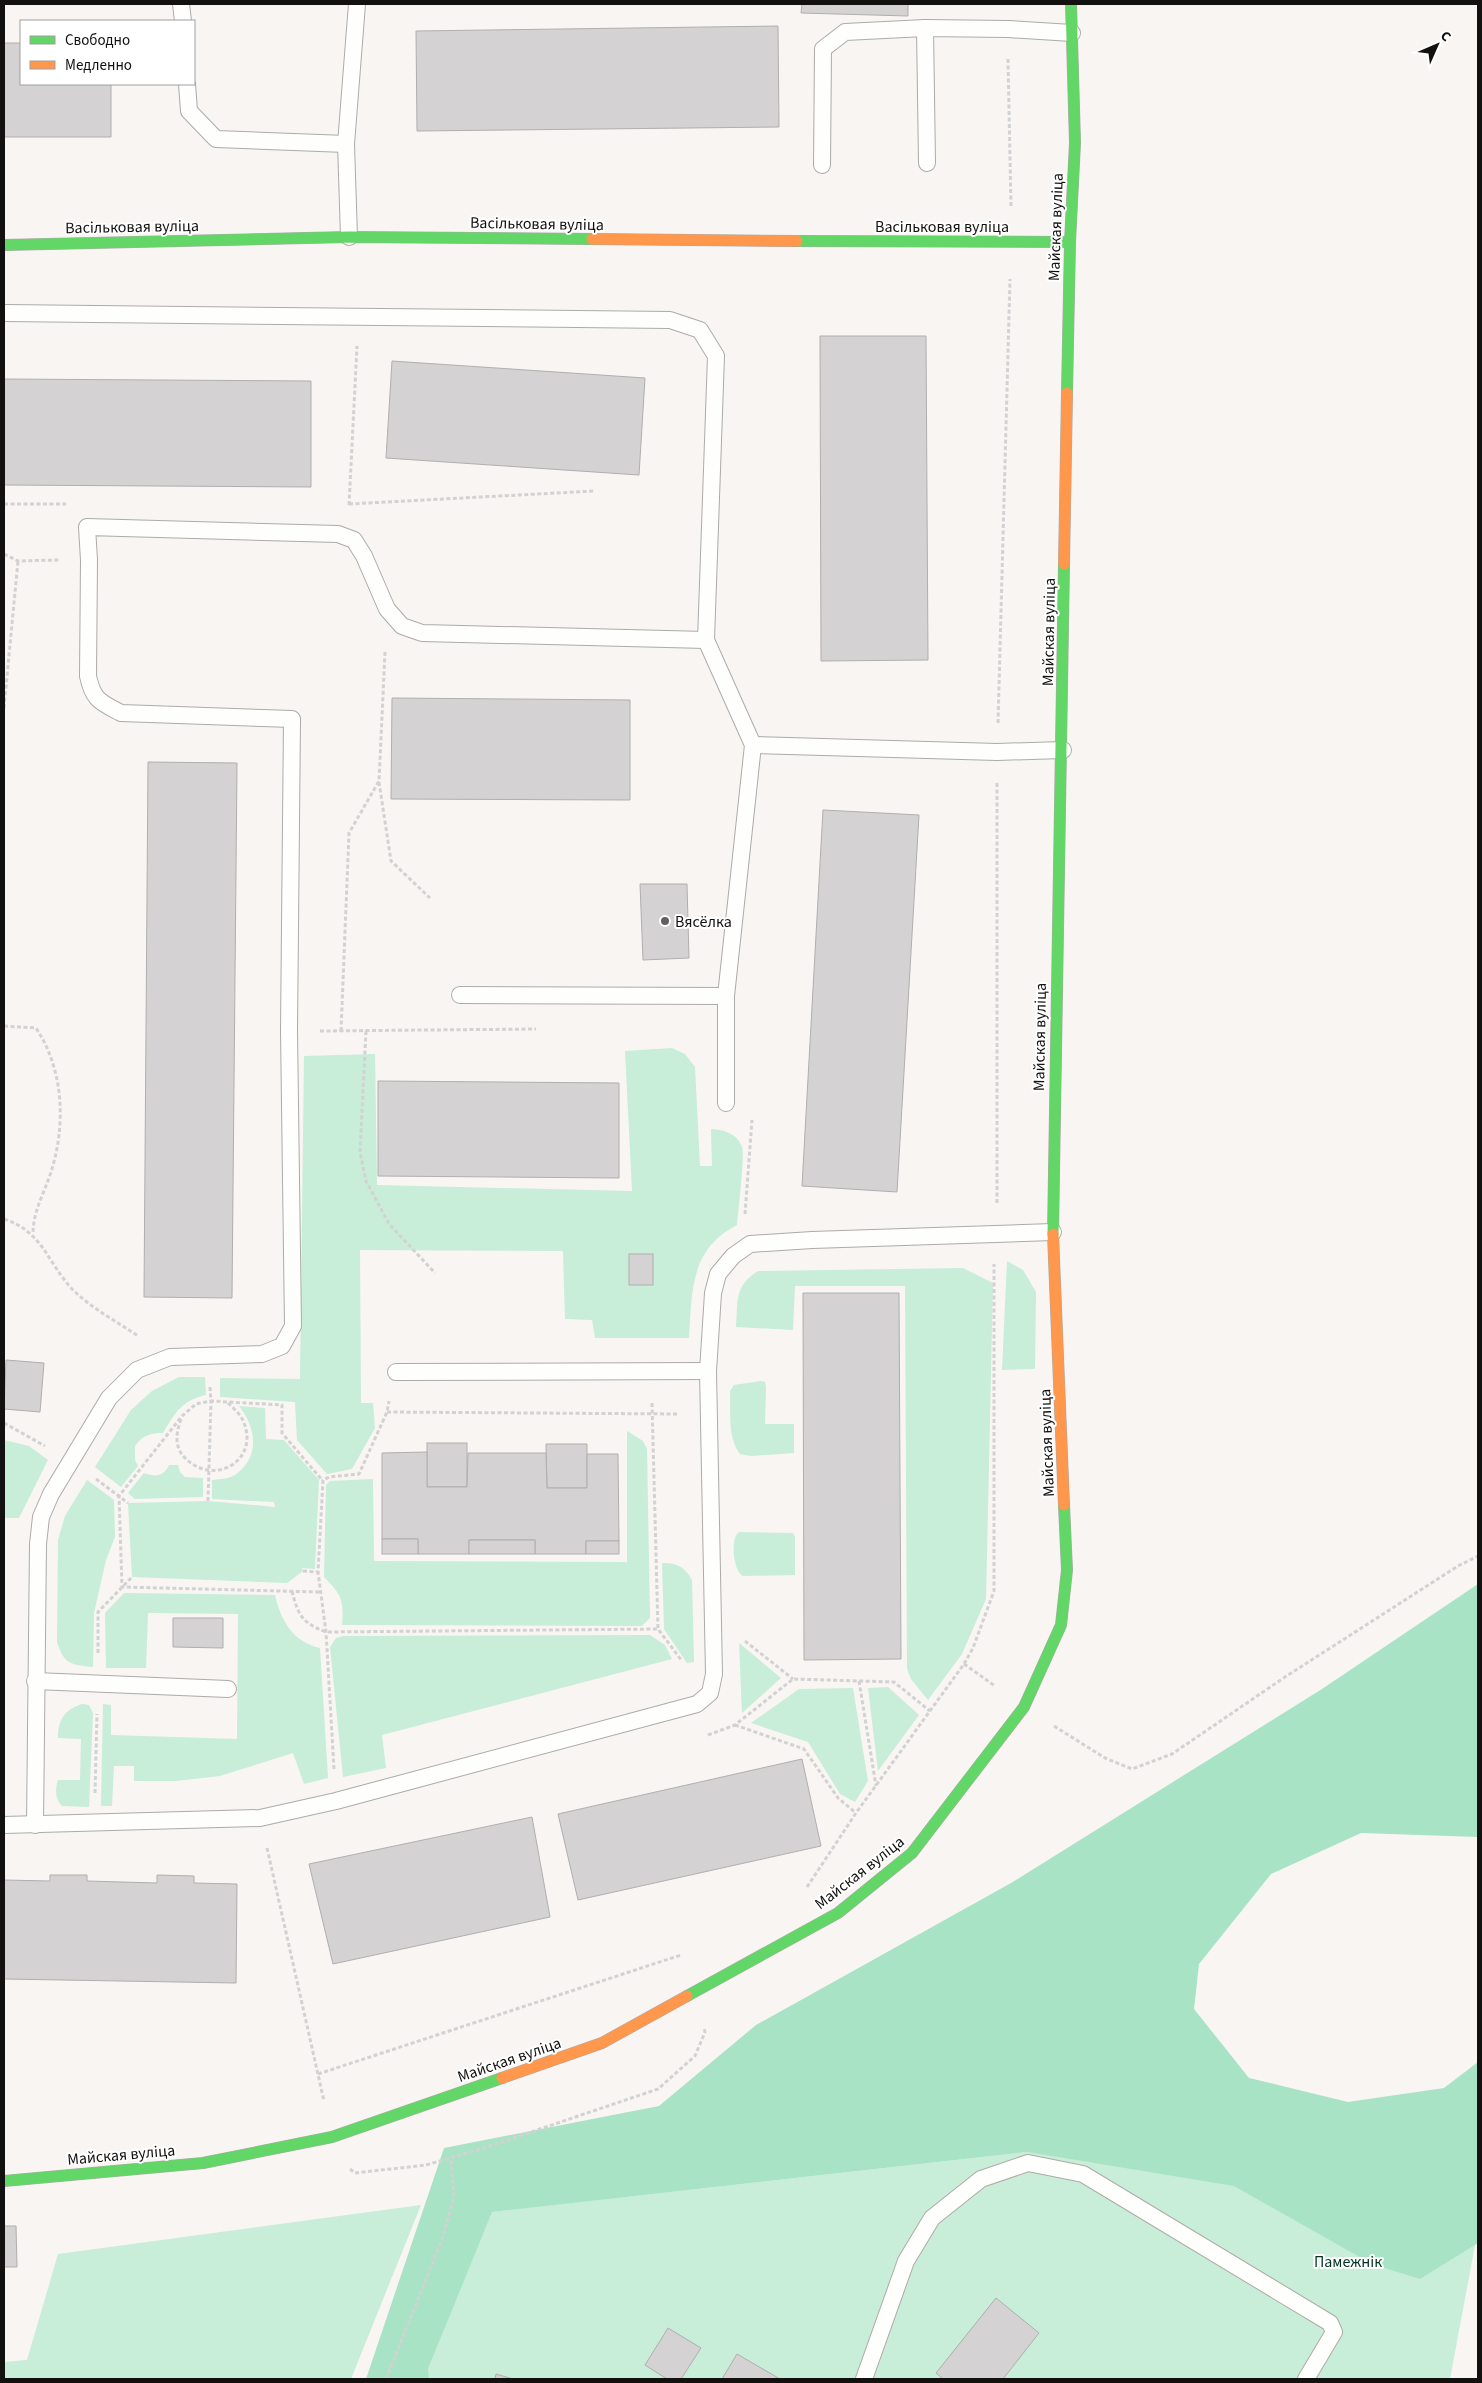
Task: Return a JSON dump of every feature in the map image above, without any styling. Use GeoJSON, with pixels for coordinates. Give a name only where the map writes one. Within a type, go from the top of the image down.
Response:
{"type":"FeatureCollection","features":[{"type":"Feature","properties":{"kind":"street","name":"Майская вуліца"},"geometry":{"type":"LineString","coordinates":[[4,2181],[203,2163],[332,2137],[602,2043],[695,1994],[838,1913],[912,1853],[1024,1707],[1061,1624],[1067,1570],[1053,1232],[1056,998],[1063,750],[1070,242],[1074,143],[1071,4]]}},
{"type":"Feature","properties":{"kind":"street","name":"Васільковая вуліца"},"geometry":{"type":"LineString","coordinates":[[4,245],[349,237],[1070,242]]}},
{"type":"Feature","properties":{"kind":"lane"},"geometry":{"type":"LineString","coordinates":[[181,4],[183,20]]}},
{"type":"Feature","properties":{"kind":"lane"},"geometry":{"type":"LineString","coordinates":[[349,237],[346,144],[357,4]]}},
{"type":"Feature","properties":{"kind":"lane"},"geometry":{"type":"LineString","coordinates":[[822,165],[823,49],[845,32],[925,28],[1008,29],[1072,33]]}},
{"type":"Feature","properties":{"kind":"lane"},"geometry":{"type":"LineString","coordinates":[[925,28],[927,163]]}},
{"type":"Feature","properties":{"kind":"lane"},"geometry":{"type":"LineString","coordinates":[[187,85],[189,112],[216,139],[346,144]]}},
{"type":"Feature","properties":{"kind":"lane"},"geometry":{"type":"LineString","coordinates":[[4,312],[670,320],[700,330],[716,356],[706,640],[753,745],[726,996],[726,1103]]}},
{"type":"Feature","properties":{"kind":"lane"},"geometry":{"type":"LineString","coordinates":[[35,1825],[35,1681],[38,1544],[41,1517],[51,1494],[109,1398],[136,1370],[170,1357],[262,1354],[282,1346],[293,1326],[289,1031],[292,719],[120,713],[99,702],[91,691],[88,676],[89,560],[87,527],[338,534],[354,540],[364,556],[387,609],[402,626],[422,633],[706,640]]}},
{"type":"Feature","properties":{"kind":"lane"},"geometry":{"type":"LineString","coordinates":[[753,745],[997,752],[1063,750]]}},
{"type":"Feature","properties":{"kind":"lane"},"geometry":{"type":"LineString","coordinates":[[460,996],[726,996]]}},
{"type":"Feature","properties":{"kind":"lane"},"geometry":{"type":"LineString","coordinates":[[4,1825],[260,1818],[336,1801],[698,1704],[710,1693],[714,1674],[708,1371],[713,1292],[718,1274],[733,1256],[750,1244],[812,1240],[997,1236],[1053,1232]]}},
{"type":"Feature","properties":{"kind":"lane"},"geometry":{"type":"LineString","coordinates":[[396,1372],[708,1371]]}},
{"type":"Feature","properties":{"kind":"lane"},"geometry":{"type":"LineString","coordinates":[[35,1681],[228,1689]]}},
{"type":"Feature","properties":{"kind":"lane"},"geometry":{"type":"LineString","coordinates":[[864,2379],[906,2261],[932,2218],[981,2180],[1028,2163],[1083,2174],[1330,2323],[1334,2332],[1306,2379]]}},
{"type":"Feature","properties":{"kind":"path"},"geometry":{"type":"LineString","coordinates":[[997,1236],[997,752],[1012,243],[1008,29]]}},
{"type":"Feature","properties":{"kind":"path"},"geometry":{"type":"LineString","coordinates":[[354,540],[349,504],[358,316]]}},
{"type":"Feature","properties":{"kind":"path"},"geometry":{"type":"LineString","coordinates":[[4,554],[18,561],[89,560]]}},
{"type":"Feature","properties":{"kind":"path"},"geometry":{"type":"LineString","coordinates":[[4,708],[18,561]]}},
{"type":"Feature","properties":{"kind":"path"},"geometry":{"type":"LineString","coordinates":[[387,609],[379,781],[391,861],[430,898]]}},
{"type":"Feature","properties":{"kind":"path"},"geometry":{"type":"LineString","coordinates":[[341,1031],[349,833],[379,781]]}},
{"type":"Feature","properties":{"kind":"path"},"geometry":{"type":"LineString","coordinates":[[4,1026],[36,1028],[47,1045],[57,1078],[60,1120],[58,1148],[33,1219],[33,1234]]}},
{"type":"Feature","properties":{"kind":"path"},"geometry":{"type":"LineString","coordinates":[[289,1031],[541,1029]]}},
{"type":"Feature","properties":{"kind":"path"},"geometry":{"type":"LineString","coordinates":[[366,1031],[360,1152],[366,1181],[389,1224],[435,1273]]}},
{"type":"Feature","properties":{"kind":"path"},"geometry":{"type":"LineString","coordinates":[[4,1220],[17,1223],[33,1234],[72,1289],[103,1314],[170,1357]]}},
{"type":"Feature","properties":{"kind":"path"},"geometry":{"type":"LineString","coordinates":[[804,1891],[856,1813],[964,1664],[973,1648],[994,1591],[994,1262],[984,1262]]}},
{"type":"Feature","properties":{"kind":"path"},"geometry":{"type":"LineString","coordinates":[[208,1356],[211,1401],[208,1501]]}},
{"type":"Feature","properties":{"kind":"path"},"geometry":{"type":"LineString","coordinates":[[322,1480],[329,1477],[359,1474],[387,1412],[396,1372]]}},
{"type":"Feature","properties":{"kind":"path"},"geometry":{"type":"LineString","coordinates":[[651,1372],[658,1629],[683,1663],[698,1704],[712,1734]]}},
{"type":"Feature","properties":{"kind":"path"},"geometry":{"type":"LineString","coordinates":[[320,1592],[122,1587],[119,1496],[182,1416],[196,1404],[211,1401],[282,1404],[282,1433],[322,1480],[318,1572],[326,1632],[336,1801]]}},
{"type":"Feature","properties":{"kind":"path"},"geometry":{"type":"LineString","coordinates":[[182,1416],[176,1432],[182,1455],[191,1464],[209,1472],[226,1469],[238,1460],[245,1448],[247,1435],[244,1423],[237,1412],[226,1402]]}},
{"type":"Feature","properties":{"kind":"path"},"geometry":{"type":"LineString","coordinates":[[387,1412],[709,1413]]}},
{"type":"Feature","properties":{"kind":"path"},"geometry":{"type":"LineString","coordinates":[[964,1664],[1024,1707],[1104,1758],[1132,1769],[1172,1754],[1285,1677],[1458,1566],[1478,1556]]}},
{"type":"Feature","properties":{"kind":"path"},"geometry":{"type":"LineString","coordinates":[[303,1571],[318,1572]]}},
{"type":"Feature","properties":{"kind":"path"},"geometry":{"type":"LineString","coordinates":[[292,1591],[295,1606],[302,1619],[313,1627],[326,1632],[658,1629]]}},
{"type":"Feature","properties":{"kind":"path"},"geometry":{"type":"LineString","coordinates":[[739,1635],[793,1679],[894,1682],[930,1711]]}},
{"type":"Feature","properties":{"kind":"path"},"geometry":{"type":"LineString","coordinates":[[735,1725],[793,1679]]}},
{"type":"Feature","properties":{"kind":"path"},"geometry":{"type":"LineString","coordinates":[[859,1681],[876,1786]]}},
{"type":"Feature","properties":{"kind":"path"},"geometry":{"type":"LineString","coordinates":[[734,1716],[735,1725]]}},
{"type":"Feature","properties":{"kind":"path"},"geometry":{"type":"LineString","coordinates":[[735,1725],[804,1748],[838,1798],[856,1813]]}},
{"type":"Feature","properties":{"kind":"path"},"geometry":{"type":"LineString","coordinates":[[260,1818],[332,2137],[340,2163],[355,2173],[426,2165],[658,2089],[694,2056],[705,2032],[695,1994]]}},
{"type":"Feature","properties":{"kind":"path"},"geometry":{"type":"LineString","coordinates":[[318,2074],[684,1954]]}},
{"type":"Feature","properties":{"kind":"path"},"geometry":{"type":"LineString","coordinates":[[386,2379],[443,2237],[454,2196],[451,2158]]}},
{"type":"Feature","properties":{"kind":"green space"},"geometry":{"type":"Polygon","coordinates":[[[672,1048],[685,1054],[695,1067],[700,1166],[712,1166],[711,1129],[725,1131],[733,1135],[740,1142],[743,1152],[737,1225],[710,1246],[696,1273],[691,1304],[689,1338],[595,1338],[592,1320],[565,1319],[563,1251],[360,1250],[361,1403],[373,1403],[375,1428],[352,1469],[327,1474],[297,1440],[295,1402],[220,1397],[220,1378],[300,1379],[304,1056],[375,1054],[377,1185],[632,1191],[625,1051],[672,1048]]]}},
{"type":"Feature","properties":{"kind":"green space"},"geometry":{"type":"Polygon","coordinates":[[[1007,1261],[1023,1270],[1036,1292],[1035,1369],[1002,1370],[1007,1261]]]}},
{"type":"Feature","properties":{"kind":"green space"},"geometry":{"type":"Polygon","coordinates":[[[963,1268],[993,1283],[986,1599],[962,1654],[928,1700],[911,1679],[907,1669],[905,1286],[795,1286],[793,1330],[736,1327],[738,1302],[741,1288],[758,1271],[963,1268]]]}},
{"type":"Feature","properties":{"kind":"green space"},"geometry":{"type":"Polygon","coordinates":[[[179,1377],[205,1377],[206,1395],[191,1400],[180,1408],[163,1433],[147,1435],[138,1442],[135,1446],[135,1460],[138,1466],[121,1487],[95,1467],[131,1410],[152,1391],[179,1377]]]}},
{"type":"Feature","properties":{"kind":"green space"},"geometry":{"type":"Polygon","coordinates":[[[765,1382],[766,1387],[765,1424],[794,1424],[794,1453],[751,1456],[740,1454],[736,1447],[730,1424],[730,1391],[734,1385],[765,1382]]]}},
{"type":"Feature","properties":{"kind":"green space"},"geometry":{"type":"Polygon","coordinates":[[[239,1406],[265,1408],[266,1439],[284,1440],[319,1480],[315,1569],[302,1568],[303,1571],[287,1583],[132,1577],[128,1503],[208,1501],[275,1507],[274,1502],[212,1499],[212,1480],[235,1475],[249,1460],[252,1451],[252,1432],[245,1414],[239,1406]]]}},
{"type":"Feature","properties":{"kind":"green space"},"geometry":{"type":"Polygon","coordinates":[[[627,1431],[643,1441],[647,1449],[650,1618],[642,1626],[342,1625],[343,1609],[340,1598],[324,1577],[326,1485],[330,1481],[373,1479],[374,1561],[627,1562],[627,1431]]]}},
{"type":"Feature","properties":{"kind":"green space"},"geometry":{"type":"Polygon","coordinates":[[[4,1440],[29,1446],[48,1460],[19,1518],[4,1518],[4,1440]]]}},
{"type":"Feature","properties":{"kind":"green space"},"geometry":{"type":"Polygon","coordinates":[[[169,1465],[178,1465],[180,1472],[185,1477],[203,1478],[203,1497],[135,1499],[128,1493],[144,1473],[159,1475],[165,1472],[169,1465]]]}},
{"type":"Feature","properties":{"kind":"green space"},"geometry":{"type":"Polygon","coordinates":[[[87,1480],[114,1500],[115,1537],[106,1560],[94,1613],[93,1667],[69,1662],[62,1655],[57,1642],[58,1540],[65,1516],[87,1480]]]}},
{"type":"Feature","properties":{"kind":"green space"},"geometry":{"type":"Polygon","coordinates":[[[739,1532],[793,1533],[795,1537],[795,1575],[743,1576],[737,1568],[734,1554],[734,1541],[739,1532]]]}},
{"type":"Feature","properties":{"kind":"green space"},"geometry":{"type":"Polygon","coordinates":[[[662,1563],[679,1566],[686,1571],[692,1580],[694,1662],[687,1663],[664,1629],[662,1563]]]}},
{"type":"Feature","properties":{"kind":"green space"},"geometry":{"type":"Polygon","coordinates":[[[1478,1584],[1478,1837],[1361,1833],[1271,1874],[1199,1964],[1194,2009],[1249,2078],[1348,2102],[1444,2088],[1478,2062],[1478,2243],[1420,2279],[1372,2264],[1234,2186],[1028,2152],[492,2212],[428,2369],[429,2379],[366,2379],[444,2148],[659,2106],[756,2025],[1011,1883],[1322,1689],[1478,1584]]]}},
{"type":"Feature","properties":{"kind":"green space"},"geometry":{"type":"Polygon","coordinates":[[[124,1593],[275,1595],[285,1622],[295,1635],[302,1641],[320,1648],[328,1778],[304,1784],[293,1753],[220,1776],[176,1781],[134,1781],[134,1766],[114,1766],[112,1806],[101,1806],[103,1704],[111,1705],[111,1735],[237,1739],[238,1614],[148,1613],[146,1668],[106,1668],[105,1613],[124,1593]]]}},
{"type":"Feature","properties":{"kind":"green space"},"geometry":{"type":"Polygon","coordinates":[[[650,1635],[665,1645],[672,1659],[382,1735],[386,1768],[343,1777],[330,1647],[336,1638],[343,1636],[650,1635]]]}},
{"type":"Feature","properties":{"kind":"green space"},"geometry":{"type":"Polygon","coordinates":[[[739,1643],[781,1678],[742,1713],[739,1643]]]}},
{"type":"Feature","properties":{"kind":"green space"},"geometry":{"type":"Polygon","coordinates":[[[888,1687],[919,1715],[878,1771],[868,1688],[888,1687]]]}},
{"type":"Feature","properties":{"kind":"green space"},"geometry":{"type":"Polygon","coordinates":[[[853,1688],[868,1781],[855,1802],[840,1794],[808,1742],[751,1723],[799,1689],[853,1688]]]}},
{"type":"Feature","properties":{"kind":"green space"},"geometry":{"type":"Polygon","coordinates":[[[82,1704],[89,1705],[93,1713],[89,1807],[62,1806],[56,1794],[56,1787],[58,1780],[80,1780],[81,1739],[58,1738],[59,1726],[66,1713],[82,1704]]]}},
{"type":"Feature","properties":{"kind":"green space","name":"Памежнік"},"geometry":{"type":"Polygon","coordinates":[[[1478,2138],[1478,2229],[1450,2379],[424,2379],[491,2212],[1028,2152],[1478,2138]]]}},
{"type":"Feature","properties":{"kind":"green space"},"geometry":{"type":"Polygon","coordinates":[[[421,2205],[351,2379],[4,2379],[4,2362],[27,2360],[58,2254],[421,2205]]]}},
{"type":"Feature","properties":{"kind":"building"},"geometry":{"type":"Polygon","coordinates":[[[802,4],[908,4],[908,16],[801,13],[802,4]]]}},
{"type":"Feature","properties":{"kind":"building"},"geometry":{"type":"Polygon","coordinates":[[[778,26],[779,127],[417,131],[416,31],[778,26]]]}},
{"type":"Feature","properties":{"kind":"building"},"geometry":{"type":"Polygon","coordinates":[[[4,43],[20,43],[20,85],[111,85],[111,137],[4,137],[4,43]]]}},
{"type":"Feature","properties":{"kind":"building"},"geometry":{"type":"Polygon","coordinates":[[[820,336],[926,336],[928,660],[821,661],[820,336]]]}},
{"type":"Feature","properties":{"kind":"building"},"geometry":{"type":"Polygon","coordinates":[[[392,361],[645,378],[639,475],[386,458],[392,361]]]}},
{"type":"Feature","properties":{"kind":"building"},"geometry":{"type":"Polygon","coordinates":[[[4,379],[311,381],[311,487],[4,485],[4,379]]]}},
{"type":"Feature","properties":{"kind":"building"},"geometry":{"type":"Polygon","coordinates":[[[392,698],[630,700],[630,800],[391,799],[392,698]]]}},
{"type":"Feature","properties":{"kind":"building"},"geometry":{"type":"Polygon","coordinates":[[[148,762],[237,763],[232,1298],[144,1297],[148,762]]]}},
{"type":"Feature","properties":{"kind":"building"},"geometry":{"type":"Polygon","coordinates":[[[823,810],[919,815],[897,1192],[802,1186],[823,810]]]}},
{"type":"Feature","properties":{"kind":"building","name":"Вясёлка"},"geometry":{"type":"Polygon","coordinates":[[[640,884],[687,884],[689,958],[643,960],[640,884]]]}},
{"type":"Feature","properties":{"kind":"building"},"geometry":{"type":"Polygon","coordinates":[[[378,1081],[619,1083],[619,1178],[378,1176],[378,1081]]]}},
{"type":"Feature","properties":{"kind":"building"},"geometry":{"type":"Polygon","coordinates":[[[629,1254],[653,1254],[653,1285],[629,1285],[629,1254]]]}},
{"type":"Feature","properties":{"kind":"building"},"geometry":{"type":"Polygon","coordinates":[[[803,1293],[899,1293],[901,1659],[804,1660],[803,1293]]]}},
{"type":"Feature","properties":{"kind":"building"},"geometry":{"type":"Polygon","coordinates":[[[6,1360],[44,1363],[40,1412],[4,1409],[6,1360]]]}},
{"type":"Feature","properties":{"kind":"building"},"geometry":{"type":"Polygon","coordinates":[[[427,1443],[467,1443],[467,1487],[427,1487],[427,1443]]]}},
{"type":"Feature","properties":{"kind":"building"},"geometry":{"type":"Polygon","coordinates":[[[546,1444],[587,1444],[587,1488],[547,1488],[546,1444]]]}},
{"type":"Feature","properties":{"kind":"building"},"geometry":{"type":"Polygon","coordinates":[[[427,1452],[427,1487],[467,1487],[468,1453],[546,1453],[547,1488],[587,1488],[587,1454],[618,1454],[619,1541],[586,1541],[586,1554],[535,1554],[535,1540],[469,1540],[469,1554],[418,1554],[418,1539],[382,1539],[382,1453],[427,1452]]]}},
{"type":"Feature","properties":{"kind":"building"},"geometry":{"type":"Polygon","coordinates":[[[382,1539],[418,1539],[418,1554],[382,1554],[382,1539]]]}},
{"type":"Feature","properties":{"kind":"building"},"geometry":{"type":"Polygon","coordinates":[[[469,1540],[535,1540],[535,1554],[469,1554],[469,1540]]]}},
{"type":"Feature","properties":{"kind":"building"},"geometry":{"type":"Polygon","coordinates":[[[586,1541],[619,1541],[619,1554],[586,1554],[586,1541]]]}},
{"type":"Feature","properties":{"kind":"building"},"geometry":{"type":"Polygon","coordinates":[[[173,1618],[223,1618],[223,1648],[173,1647],[173,1618]]]}},
{"type":"Feature","properties":{"kind":"building"},"geometry":{"type":"Polygon","coordinates":[[[802,1759],[821,1846],[578,1900],[558,1814],[802,1759]]]}},
{"type":"Feature","properties":{"kind":"building"},"geometry":{"type":"Polygon","coordinates":[[[532,1817],[550,1917],[333,1964],[309,1864],[532,1817]]]}},
{"type":"Feature","properties":{"kind":"building"},"geometry":{"type":"Polygon","coordinates":[[[50,1875],[87,1875],[87,1881],[157,1883],[157,1875],[194,1876],[194,1883],[237,1884],[236,1983],[4,1979],[4,1880],[50,1881],[50,1875]]]}},
{"type":"Feature","properties":{"kind":"building"},"geometry":{"type":"Polygon","coordinates":[[[4,2226],[16,2226],[17,2267],[4,2267],[4,2226]]]}},
{"type":"Feature","properties":{"kind":"building"},"geometry":{"type":"Polygon","coordinates":[[[996,2298],[1039,2333],[1003,2379],[943,2379],[936,2373],[996,2298]]]}},
{"type":"Feature","properties":{"kind":"building"},"geometry":{"type":"Polygon","coordinates":[[[668,2328],[701,2348],[681,2379],[667,2379],[645,2365],[668,2328]]]}},
{"type":"Feature","properties":{"kind":"building"},"geometry":{"type":"Polygon","coordinates":[[[737,2354],[780,2379],[722,2379],[737,2354]]]}},
{"type":"Feature","properties":{"kind":"building"},"geometry":{"type":"Polygon","coordinates":[[[496,2374],[513,2379],[495,2379],[496,2374]]]}},
{"type":"Feature","properties":{"kind":"traffic: fast"},"geometry":{"type":"LineString","coordinates":[[1067,393],[1070,242],[1075,143],[1071,4]]}},
{"type":"Feature","properties":{"kind":"traffic: fast"},"geometry":{"type":"LineString","coordinates":[[4,245],[349,237],[592,239]]}},
{"type":"Feature","properties":{"kind":"traffic: fast"},"geometry":{"type":"LineString","coordinates":[[797,241],[1070,242]]}},
{"type":"Feature","properties":{"kind":"traffic: fast"},"geometry":{"type":"LineString","coordinates":[[1053,1234],[1064,564]]}},
{"type":"Feature","properties":{"kind":"traffic: fast"},"geometry":{"type":"LineString","coordinates":[[687,1996],[838,1913],[912,1853],[1024,1707],[1061,1625],[1067,1570],[1064,1505]]}},
{"type":"Feature","properties":{"kind":"traffic: fast"},"geometry":{"type":"LineString","coordinates":[[4,2181],[203,2163],[332,2137],[502,2078]]}},
{"type":"Feature","properties":{"kind":"traffic: slow"},"geometry":{"type":"LineString","coordinates":[[592,239],[797,241]]}},
{"type":"Feature","properties":{"kind":"traffic: slow"},"geometry":{"type":"LineString","coordinates":[[1064,564],[1067,393]]}},
{"type":"Feature","properties":{"kind":"traffic: slow"},"geometry":{"type":"LineString","coordinates":[[1053,1234],[1064,1505]]}},
{"type":"Feature","properties":{"kind":"traffic: slow"},"geometry":{"type":"LineString","coordinates":[[502,2078],[602,2043],[687,1996]]}},
{"type":"Feature","properties":{"kind":"place","name":"Вясёлка"},"geometry":{"type":"Point","coordinates":[665,921]}}]}
